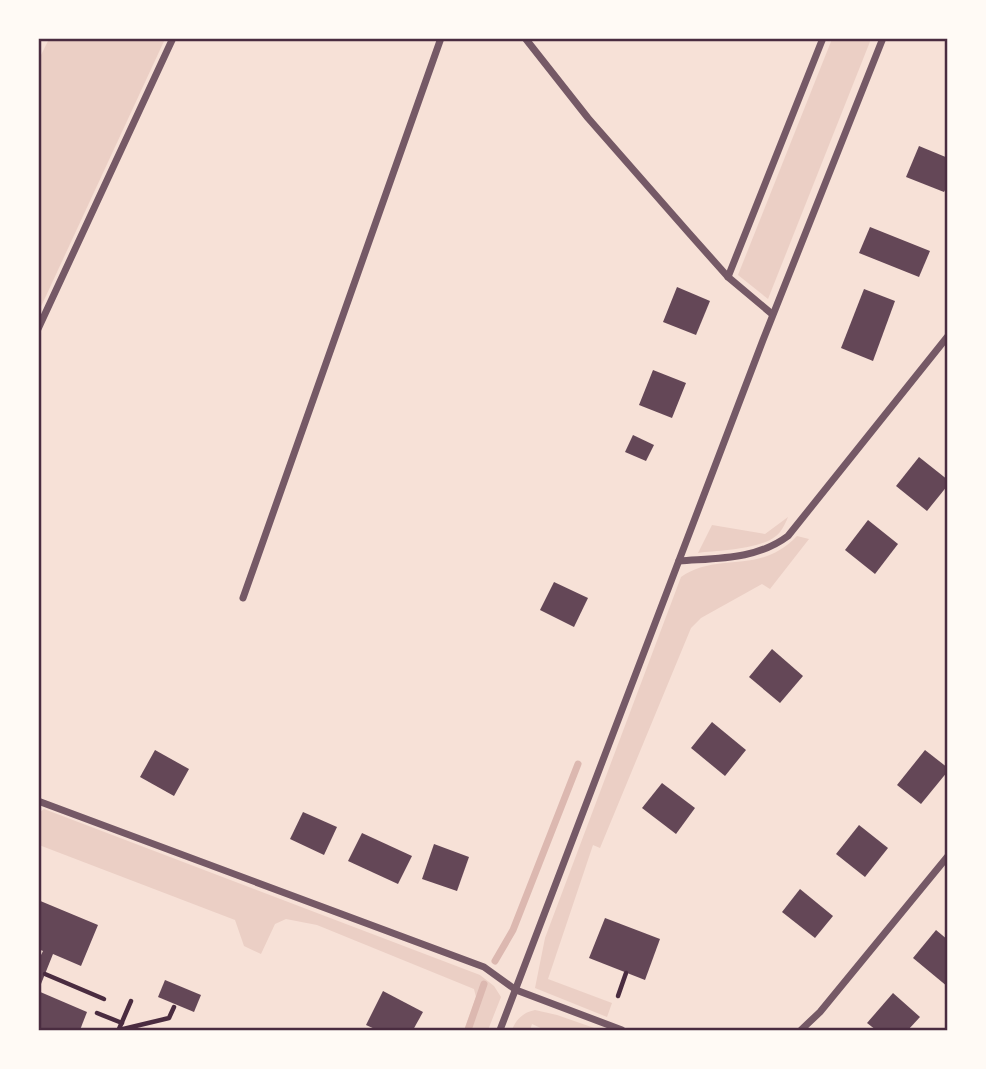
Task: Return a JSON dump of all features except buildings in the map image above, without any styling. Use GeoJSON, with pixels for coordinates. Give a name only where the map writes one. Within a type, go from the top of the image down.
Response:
{"type":"FeatureCollection","features":[{"type":"Feature","properties":{"kind":"street"},"geometry":{"type":"LineString","coordinates":[[38,329],[173,38]]}},
{"type":"Feature","properties":{"kind":"street"},"geometry":{"type":"LineString","coordinates":[[243,598],[441,38]]}},
{"type":"Feature","properties":{"kind":"street"},"geometry":{"type":"LineString","coordinates":[[525,38],[588,118],[728,277],[772,314]]}},
{"type":"Feature","properties":{"kind":"street"},"geometry":{"type":"LineString","coordinates":[[728,277],[823,38]]}},
{"type":"Feature","properties":{"kind":"street"},"geometry":{"type":"LineString","coordinates":[[500,1031],[772,314],[883,38]]}},
{"type":"Feature","properties":{"kind":"street"},"geometry":{"type":"LineString","coordinates":[[679,561],[754,554],[774,547],[788,536],[947,336]]}},
{"type":"Feature","properties":{"kind":"street"},"geometry":{"type":"LineString","coordinates":[[38,801],[484,967],[516,990],[622,1031]]}},
{"type":"Feature","properties":{"kind":"street"},"geometry":{"type":"LineString","coordinates":[[801,1031],[947,856]]}},
{"type":"Feature","properties":{"kind":"path"},"geometry":{"type":"LineString","coordinates":[[618,996],[626,972]]}},
{"type":"Feature","properties":{"kind":"path"},"geometry":{"type":"LineString","coordinates":[[45,974],[104,999]]}},
{"type":"Feature","properties":{"kind":"path"},"geometry":{"type":"LineString","coordinates":[[119,1030],[131,1001]]}},
{"type":"Feature","properties":{"kind":"path"},"geometry":{"type":"LineString","coordinates":[[119,1030],[169,1018],[174,1007]]}},
{"type":"Feature","properties":{"kind":"path"},"geometry":{"type":"LineString","coordinates":[[97,1013],[122,1023]]}},
{"type":"Feature","properties":{"kind":"shaded area"},"geometry":{"type":"Polygon","coordinates":[[[49,39],[165,39],[39,311],[38,61],[49,39]]]}},
{"type":"Feature","properties":{"kind":"shaded area"},"geometry":{"type":"Polygon","coordinates":[[[832,39],[871,39],[768,299],[738,275],[832,39]]]}},
{"type":"Feature","properties":{"kind":"shaded area"},"geometry":{"type":"Polygon","coordinates":[[[788,517],[780,532],[773,538],[754,546],[698,553],[712,525],[765,534],[788,517]]]}},
{"type":"Feature","properties":{"kind":"shaded area"},"geometry":{"type":"Polygon","coordinates":[[[797,536],[809,539],[770,589],[762,584],[701,618],[691,628],[600,848],[593,845],[548,979],[612,1003],[607,1017],[535,988],[545,938],[681,577],[709,565],[768,556],[797,536]]]}},
{"type":"Feature","properties":{"kind":"shaded area"},"geometry":{"type":"Polygon","coordinates":[[[44,809],[480,975],[494,986],[501,997],[488,1030],[464,1030],[476,997],[474,989],[317,925],[286,919],[275,924],[261,954],[244,946],[235,920],[39,845],[39,813],[44,809]]]}},
{"type":"Feature","properties":{"kind":"shaded area"},"geometry":{"type":"Polygon","coordinates":[[[535,1010],[600,1030],[545,1030],[532,1024],[530,1030],[512,1030],[521,1017],[535,1010]]]}},
{"type":"Feature","properties":{"kind":"waterway"},"geometry":{"type":"LineString","coordinates":[[495,961],[513,930],[578,764]]}},
{"type":"Feature","properties":{"kind":"waterway"},"geometry":{"type":"LineString","coordinates":[[468,1030],[484,984]]}}]}
